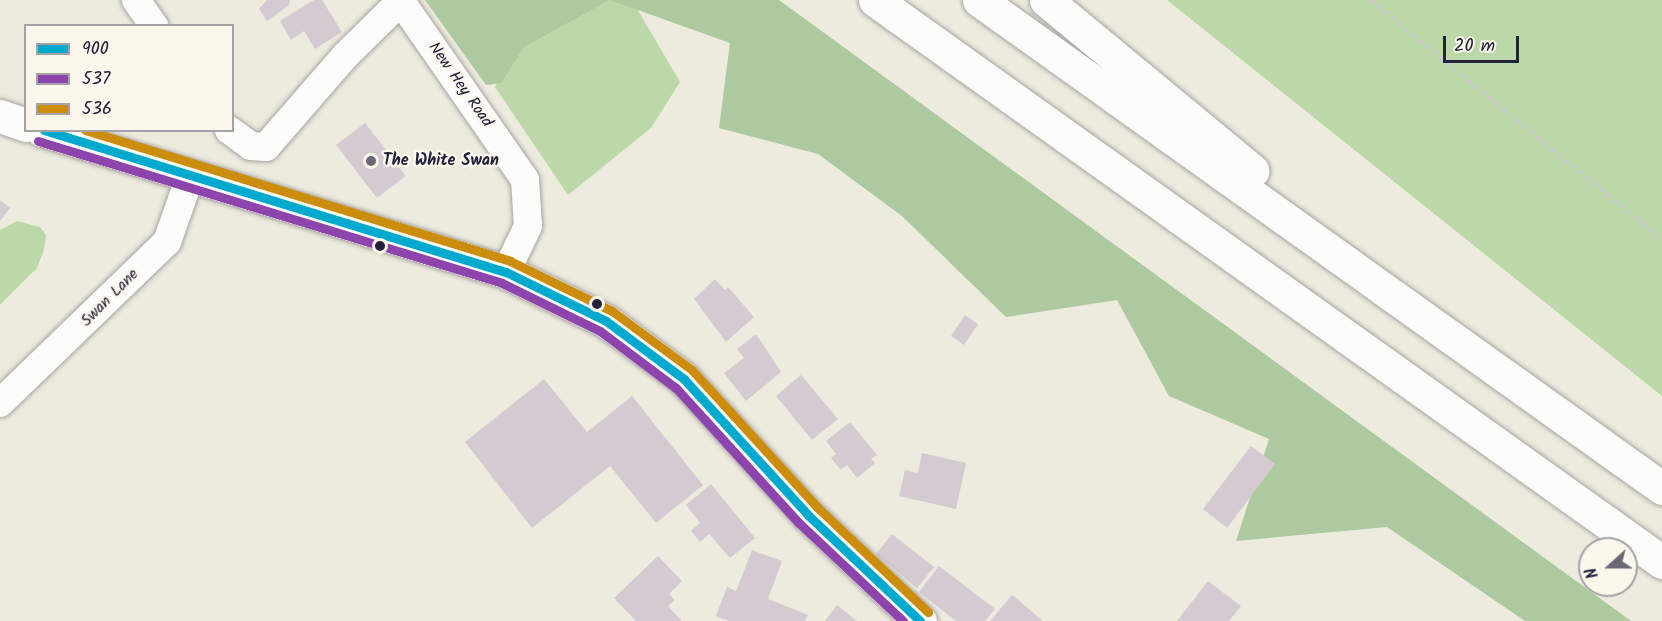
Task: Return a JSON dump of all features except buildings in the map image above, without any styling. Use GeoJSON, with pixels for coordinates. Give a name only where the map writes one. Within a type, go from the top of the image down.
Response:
{"type":"FeatureCollection","features":[{"type":"Feature","properties":{"kind":"main road"},"geometry":{"type":"LineString","coordinates":[[874,0],[1662,562]]}},
{"type":"Feature","properties":{"kind":"main road"},"geometry":{"type":"LineString","coordinates":[[979,0],[1662,489]]}},
{"type":"Feature","properties":{"kind":"main road"},"geometry":{"type":"LineString","coordinates":[[1046,0],[1465,347]]}},
{"type":"Feature","properties":{"kind":"main road"},"geometry":{"type":"LineString","coordinates":[[0,116],[24,124]]}},
{"type":"Feature","properties":{"kind":"main road"},"geometry":{"type":"LineString","coordinates":[[49,132],[506,272],[606,321],[684,379],[808,515],[920,621]]}},
{"type":"Feature","properties":{"kind":"street"},"geometry":{"type":"LineString","coordinates":[[136,0],[153,24]]}},
{"type":"Feature","properties":{"kind":"street"},"geometry":{"type":"LineString","coordinates":[[232,132],[251,146],[266,147],[346,55],[400,0]]}},
{"type":"Feature","properties":{"kind":"street","name":"New Hey Road"},"geometry":{"type":"LineString","coordinates":[[400,0],[525,180],[528,226],[506,272]]}},
{"type":"Feature","properties":{"kind":"street","name":"Swan Lane"},"geometry":{"type":"LineString","coordinates":[[0,403],[167,242],[191,174]]}},
{"type":"Feature","properties":{"kind":"path"},"geometry":{"type":"LineString","coordinates":[[1370,0],[1662,239]]}},
{"type":"Feature","properties":{"kind":"green space"},"geometry":{"type":"Polygon","coordinates":[[[425,0],[609,0],[524,47],[501,83],[486,85],[425,0]]]}},
{"type":"Feature","properties":{"kind":"green space"},"geometry":{"type":"Polygon","coordinates":[[[589,0],[632,0],[680,82],[651,128],[568,195],[495,87],[510,57],[541,19],[589,0]]]}},
{"type":"Feature","properties":{"kind":"green space"},"geometry":{"type":"Polygon","coordinates":[[[610,0],[779,0],[1578,582],[1578,597],[1598,597],[1631,621],[1525,621],[1387,527],[1236,541],[1269,439],[1169,396],[1117,300],[1006,317],[902,216],[818,154],[719,128],[730,43],[610,0]]]}},
{"type":"Feature","properties":{"kind":"green space"},"geometry":{"type":"Polygon","coordinates":[[[1167,0],[1662,0],[1662,396],[1167,0]]]}},
{"type":"Feature","properties":{"kind":"green space"},"geometry":{"type":"Polygon","coordinates":[[[17,221],[40,227],[46,235],[44,250],[37,268],[0,305],[0,230],[17,221]]]}},
{"type":"Feature","properties":{"kind":"transit line","name":"900"},"geometry":{"type":"LineString","coordinates":[[51,132],[506,272],[606,321],[684,379],[808,515],[920,621]]}},
{"type":"Feature","properties":{"kind":"transit line","name":"536"},"geometry":{"type":"LineString","coordinates":[[91,132],[510,261],[612,311],[692,370],[817,507],[928,612]]}},
{"type":"Feature","properties":{"kind":"transit line","name":"537"},"geometry":{"type":"LineString","coordinates":[[38,141],[502,283],[600,331],[676,388],[799,523],[903,621]]}},
{"type":"Feature","properties":{"kind":"place","name":"The White Swan"},"geometry":{"type":"Point","coordinates":[371,161]}}]}
